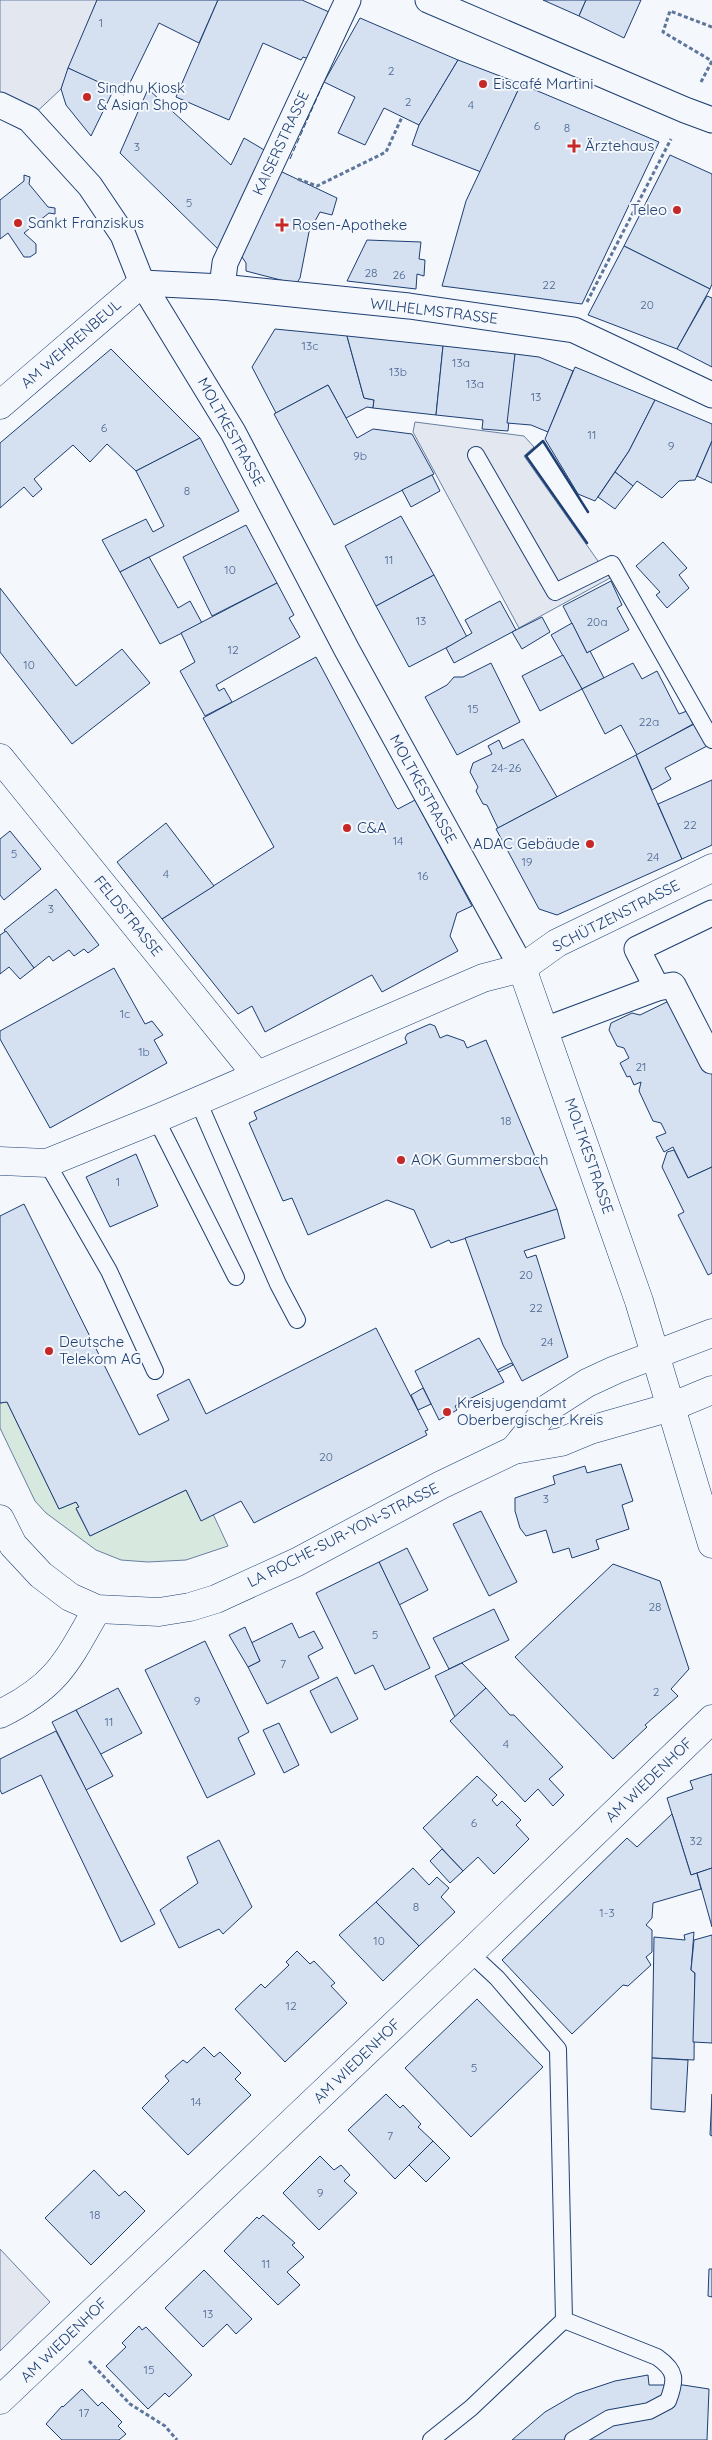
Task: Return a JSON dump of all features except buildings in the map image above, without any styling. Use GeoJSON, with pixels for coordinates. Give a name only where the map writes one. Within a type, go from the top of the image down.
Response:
{"type":"FeatureCollection","features":[{"type":"Feature","properties":{"kind":"street","name":"KAISERSTRASSE"},"geometry":{"type":"LineString","coordinates":[[222,287],[225,263],[348,0]]}},
{"type":"Feature","properties":{"kind":"street"},"geometry":{"type":"LineString","coordinates":[[428,0],[712,120]]}},
{"type":"Feature","properties":{"kind":"street","name":"MOLTKESTRASSE"},"geometry":{"type":"LineString","coordinates":[[0,105],[29,119],[90,186],[123,235],[142,283],[234,432],[346,650],[522,968],[639,1301],[712,1544]]}},
{"type":"Feature","properties":{"kind":"street","name":"WILHELMSTRASSE"},"geometry":{"type":"LineString","coordinates":[[142,283],[222,287],[409,306],[574,330],[712,395]]}},
{"type":"Feature","properties":{"kind":"street","name":"AM WEHRENBEUL"},"geometry":{"type":"LineString","coordinates":[[0,405],[142,283]]}},
{"type":"Feature","properties":{"kind":"street","name":"FELDSTRASSE"},"geometry":{"type":"LineString","coordinates":[[0,758],[256,1074]]}},
{"type":"Feature","properties":{"kind":"street","name":"SCHÜTZENSTRASSE"},"geometry":{"type":"LineString","coordinates":[[522,968],[557,942],[712,868]]}},
{"type":"Feature","properties":{"kind":"street"},"geometry":{"type":"LineString","coordinates":[[657,988],[637,949],[712,913]]}},
{"type":"Feature","properties":{"kind":"street"},"geometry":{"type":"LineString","coordinates":[[0,1161],[47,1162],[156,1119],[256,1074],[483,978],[522,968]]}},
{"type":"Feature","properties":{"kind":"street"},"geometry":{"type":"LineString","coordinates":[[545,1030],[657,988],[673,985],[712,1062]]}},
{"type":"Feature","properties":{"kind":"street"},"geometry":{"type":"LineString","coordinates":[[514,1450],[548,1408],[594,1380],[712,1333]]}},
{"type":"Feature","properties":{"kind":"street","name":"LA ROCHE-SUR-YON-STRASSE"},"geometry":{"type":"LineString","coordinates":[[0,1519],[13,1544],[40,1575],[70,1597],[97,1609],[159,1612],[190,1607],[216,1599],[297,1562],[441,1485],[514,1450],[562,1442],[590,1430],[671,1407],[712,1390]]}},
{"type":"Feature","properties":{"kind":"street"},"geometry":{"type":"LineString","coordinates":[[0,1714],[37,1694],[57,1676],[71,1657],[97,1609]]}},
{"type":"Feature","properties":{"kind":"street","name":"AM WIEDENHOF"},"geometry":{"type":"LineString","coordinates":[[0,2400],[470,1953],[712,1719]]}},
{"type":"Feature","properties":{"kind":"lane"},"geometry":{"type":"LineString","coordinates":[[476,454],[555,592],[612,564],[712,740]]}},
{"type":"Feature","properties":{"kind":"lane"},"geometry":{"type":"LineString","coordinates":[[198,1101],[278,1284],[297,1320]]}},
{"type":"Feature","properties":{"kind":"lane"},"geometry":{"type":"LineString","coordinates":[[156,1119],[236,1277]]}},
{"type":"Feature","properties":{"kind":"lane"},"geometry":{"type":"LineString","coordinates":[[47,1162],[109,1270],[155,1371]]}},
{"type":"Feature","properties":{"kind":"lane"},"geometry":{"type":"LineString","coordinates":[[431,2440],[470,2408],[564,2320],[558,2049],[497,1978],[470,1953]]}},
{"type":"Feature","properties":{"kind":"lane"},"geometry":{"type":"LineString","coordinates":[[564,2320],[657,2357],[668,2365],[675,2383],[668,2401],[649,2411],[610,2418],[573,2440]]}},
{"type":"Feature","properties":{"kind":"path"},"geometry":{"type":"LineString","coordinates":[[706,74],[712,61],[663,32],[670,11],[712,27]]}},
{"type":"Feature","properties":{"kind":"path"},"geometry":{"type":"LineString","coordinates":[[574,330],[685,110]]}},
{"type":"Feature","properties":{"kind":"path"},"geometry":{"type":"LineString","coordinates":[[270,167],[317,186],[386,152],[402,117]]}},
{"type":"Feature","properties":{"kind":"path"},"geometry":{"type":"LineString","coordinates":[[66,2338],[130,2404],[165,2426],[177,2440]]}},
{"type":"Feature","properties":{"kind":"shaded area"},"geometry":{"type":"Polygon","coordinates":[[[0,0],[97,0],[61,89],[29,119],[0,105],[0,0]]]}},
{"type":"Feature","properties":{"kind":"shaded area"},"geometry":{"type":"Polygon","coordinates":[[[415,422],[524,436],[534,447],[524,456],[610,578],[519,628],[413,432],[415,422]]]}},
{"type":"Feature","properties":{"kind":"shaded area"},"geometry":{"type":"Polygon","coordinates":[[[7,1402],[59,1509],[76,1502],[79,1507],[76,1509],[90,1536],[186,1490],[201,1520],[213,1514],[228,1546],[186,1560],[148,1562],[121,1560],[96,1550],[46,1513],[35,1501],[0,1428],[0,1403],[7,1402]]]}},
{"type":"Feature","properties":{"kind":"shaded area"},"geometry":{"type":"Polygon","coordinates":[[[0,2249],[50,2302],[0,2351],[0,2249]]]}},
{"type":"Feature","properties":{"kind":"fence"},"geometry":{"type":"LineString","coordinates":[[290,159],[324,82]]}},
{"type":"Feature","properties":{"kind":"wall"},"geometry":{"type":"LineString","coordinates":[[587,543],[526,456],[543,441],[588,512]]}},
{"type":"Feature","properties":{"kind":"place","name":"Eiscafé Martini"},"geometry":{"type":"Point","coordinates":[483,84]}},
{"type":"Feature","properties":{"kind":"place","name":"Sindhu Kiosk & Asian Shop"},"geometry":{"type":"Point","coordinates":[87,97]}},
{"type":"Feature","properties":{"kind":"place","name":"Ärztehaus"},"geometry":{"type":"Point","coordinates":[574,146]}},
{"type":"Feature","properties":{"kind":"place","name":"Teleo"},"geometry":{"type":"Point","coordinates":[677,210]}},
{"type":"Feature","properties":{"kind":"place","name":"Sankt Franziskus"},"geometry":{"type":"Point","coordinates":[18,223]}},
{"type":"Feature","properties":{"kind":"place","name":"Rosen-Apotheke"},"geometry":{"type":"Point","coordinates":[282,225]}},
{"type":"Feature","properties":{"kind":"place","name":"C&A"},"geometry":{"type":"Point","coordinates":[347,828]}},
{"type":"Feature","properties":{"kind":"place","name":"ADAC Gebäude"},"geometry":{"type":"Point","coordinates":[590,844]}},
{"type":"Feature","properties":{"kind":"place","name":"AOK Gummersbach"},"geometry":{"type":"Point","coordinates":[401,1160]}},
{"type":"Feature","properties":{"kind":"place","name":"Deutsche Telekom AG"},"geometry":{"type":"Point","coordinates":[49,1351]}},
{"type":"Feature","properties":{"kind":"place","name":"Kreisjugendamt Oberbergischer Kreis"},"geometry":{"type":"Point","coordinates":[447,1412]}}]}
